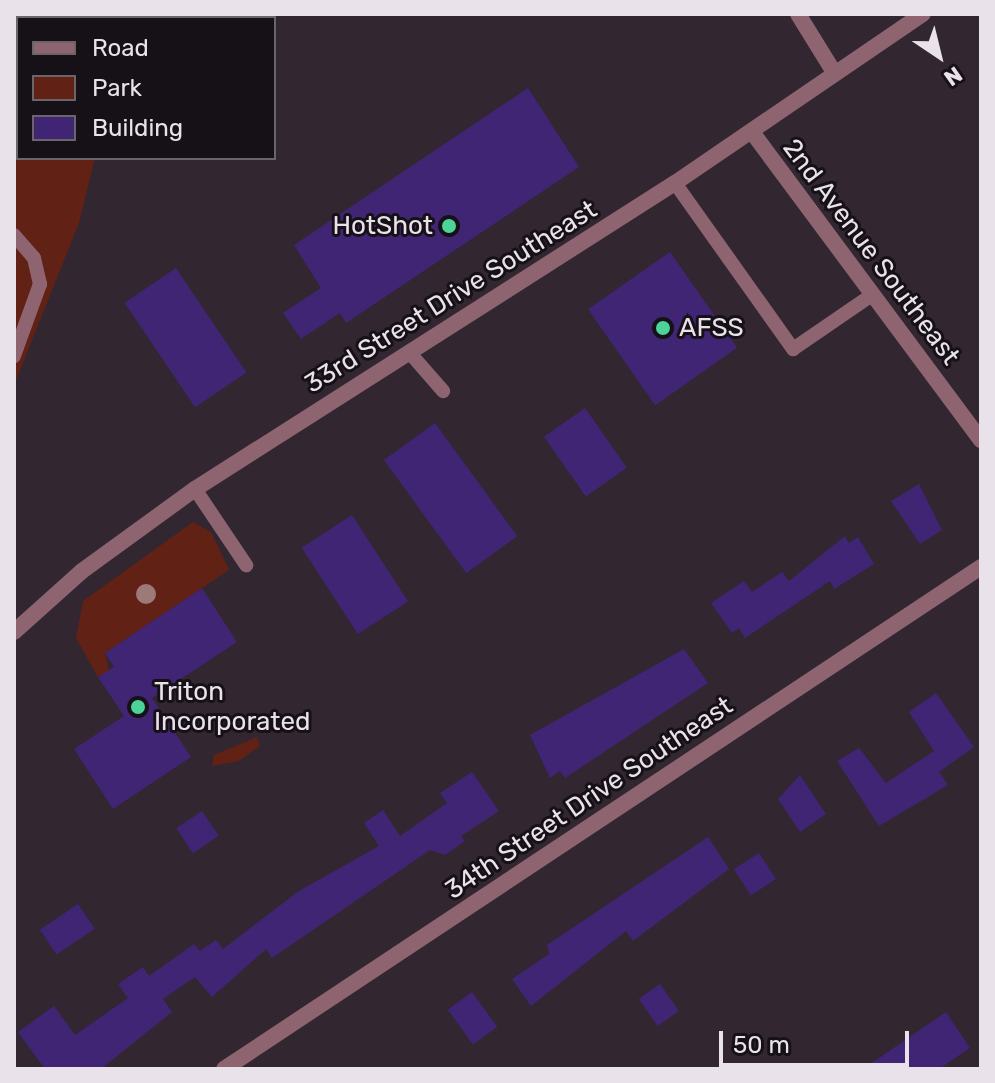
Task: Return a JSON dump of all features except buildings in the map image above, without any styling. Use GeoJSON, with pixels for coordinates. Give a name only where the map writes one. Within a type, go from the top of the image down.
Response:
{"type":"FeatureCollection","features":[{"type":"Feature","properties":{"kind":"street"},"geometry":{"type":"LineString","coordinates":[[798,14],[835,74]]}},
{"type":"Feature","properties":{"kind":"street","name":"33rd Street Drive Southeast"},"geometry":{"type":"LineString","coordinates":[[14,632],[82,571],[195,489],[675,183],[923,14]]}},
{"type":"Feature","properties":{"kind":"street","name":"2nd Avenue Southeast"},"geometry":{"type":"LineString","coordinates":[[752,132],[981,440]]}},
{"type":"Feature","properties":{"kind":"street","name":"34th Street Drive Southeast"},"geometry":{"type":"LineString","coordinates":[[224,1069],[981,567]]}},
{"type":"Feature","properties":{"kind":"lane"},"geometry":{"type":"LineString","coordinates":[[675,183],[793,349],[872,295]]}},
{"type":"Feature","properties":{"kind":"lane"},"geometry":{"type":"LineString","coordinates":[[14,356],[40,284],[34,258],[15,237]]}},
{"type":"Feature","properties":{"kind":"lane"},"geometry":{"type":"LineString","coordinates":[[409,352],[443,391]]}},
{"type":"Feature","properties":{"kind":"lane"},"geometry":{"type":"LineString","coordinates":[[195,489],[246,565]]}},
{"type":"Feature","properties":{"kind":"green space"},"geometry":{"type":"Polygon","coordinates":[[[14,14],[149,14],[16,16],[16,160],[95,160],[79,223],[14,385],[14,14]]]}},
{"type":"Feature","properties":{"kind":"green space"},"geometry":{"type":"Polygon","coordinates":[[[193,522],[211,532],[229,570],[105,653],[109,670],[98,677],[76,638],[83,601],[193,522]]]}},
{"type":"Feature","properties":{"kind":"green space"},"geometry":{"type":"Polygon","coordinates":[[[257,737],[260,746],[239,761],[212,766],[214,755],[257,737]]]}},
{"type":"Feature","properties":{"kind":"place","name":"HotShot"},"geometry":{"type":"Point","coordinates":[449,226]}},
{"type":"Feature","properties":{"kind":"place","name":"AFSS"},"geometry":{"type":"Point","coordinates":[663,328]}},
{"type":"Feature","properties":{"kind":"place","name":"Triton Incorporated"},"geometry":{"type":"Point","coordinates":[138,707]}}]}
